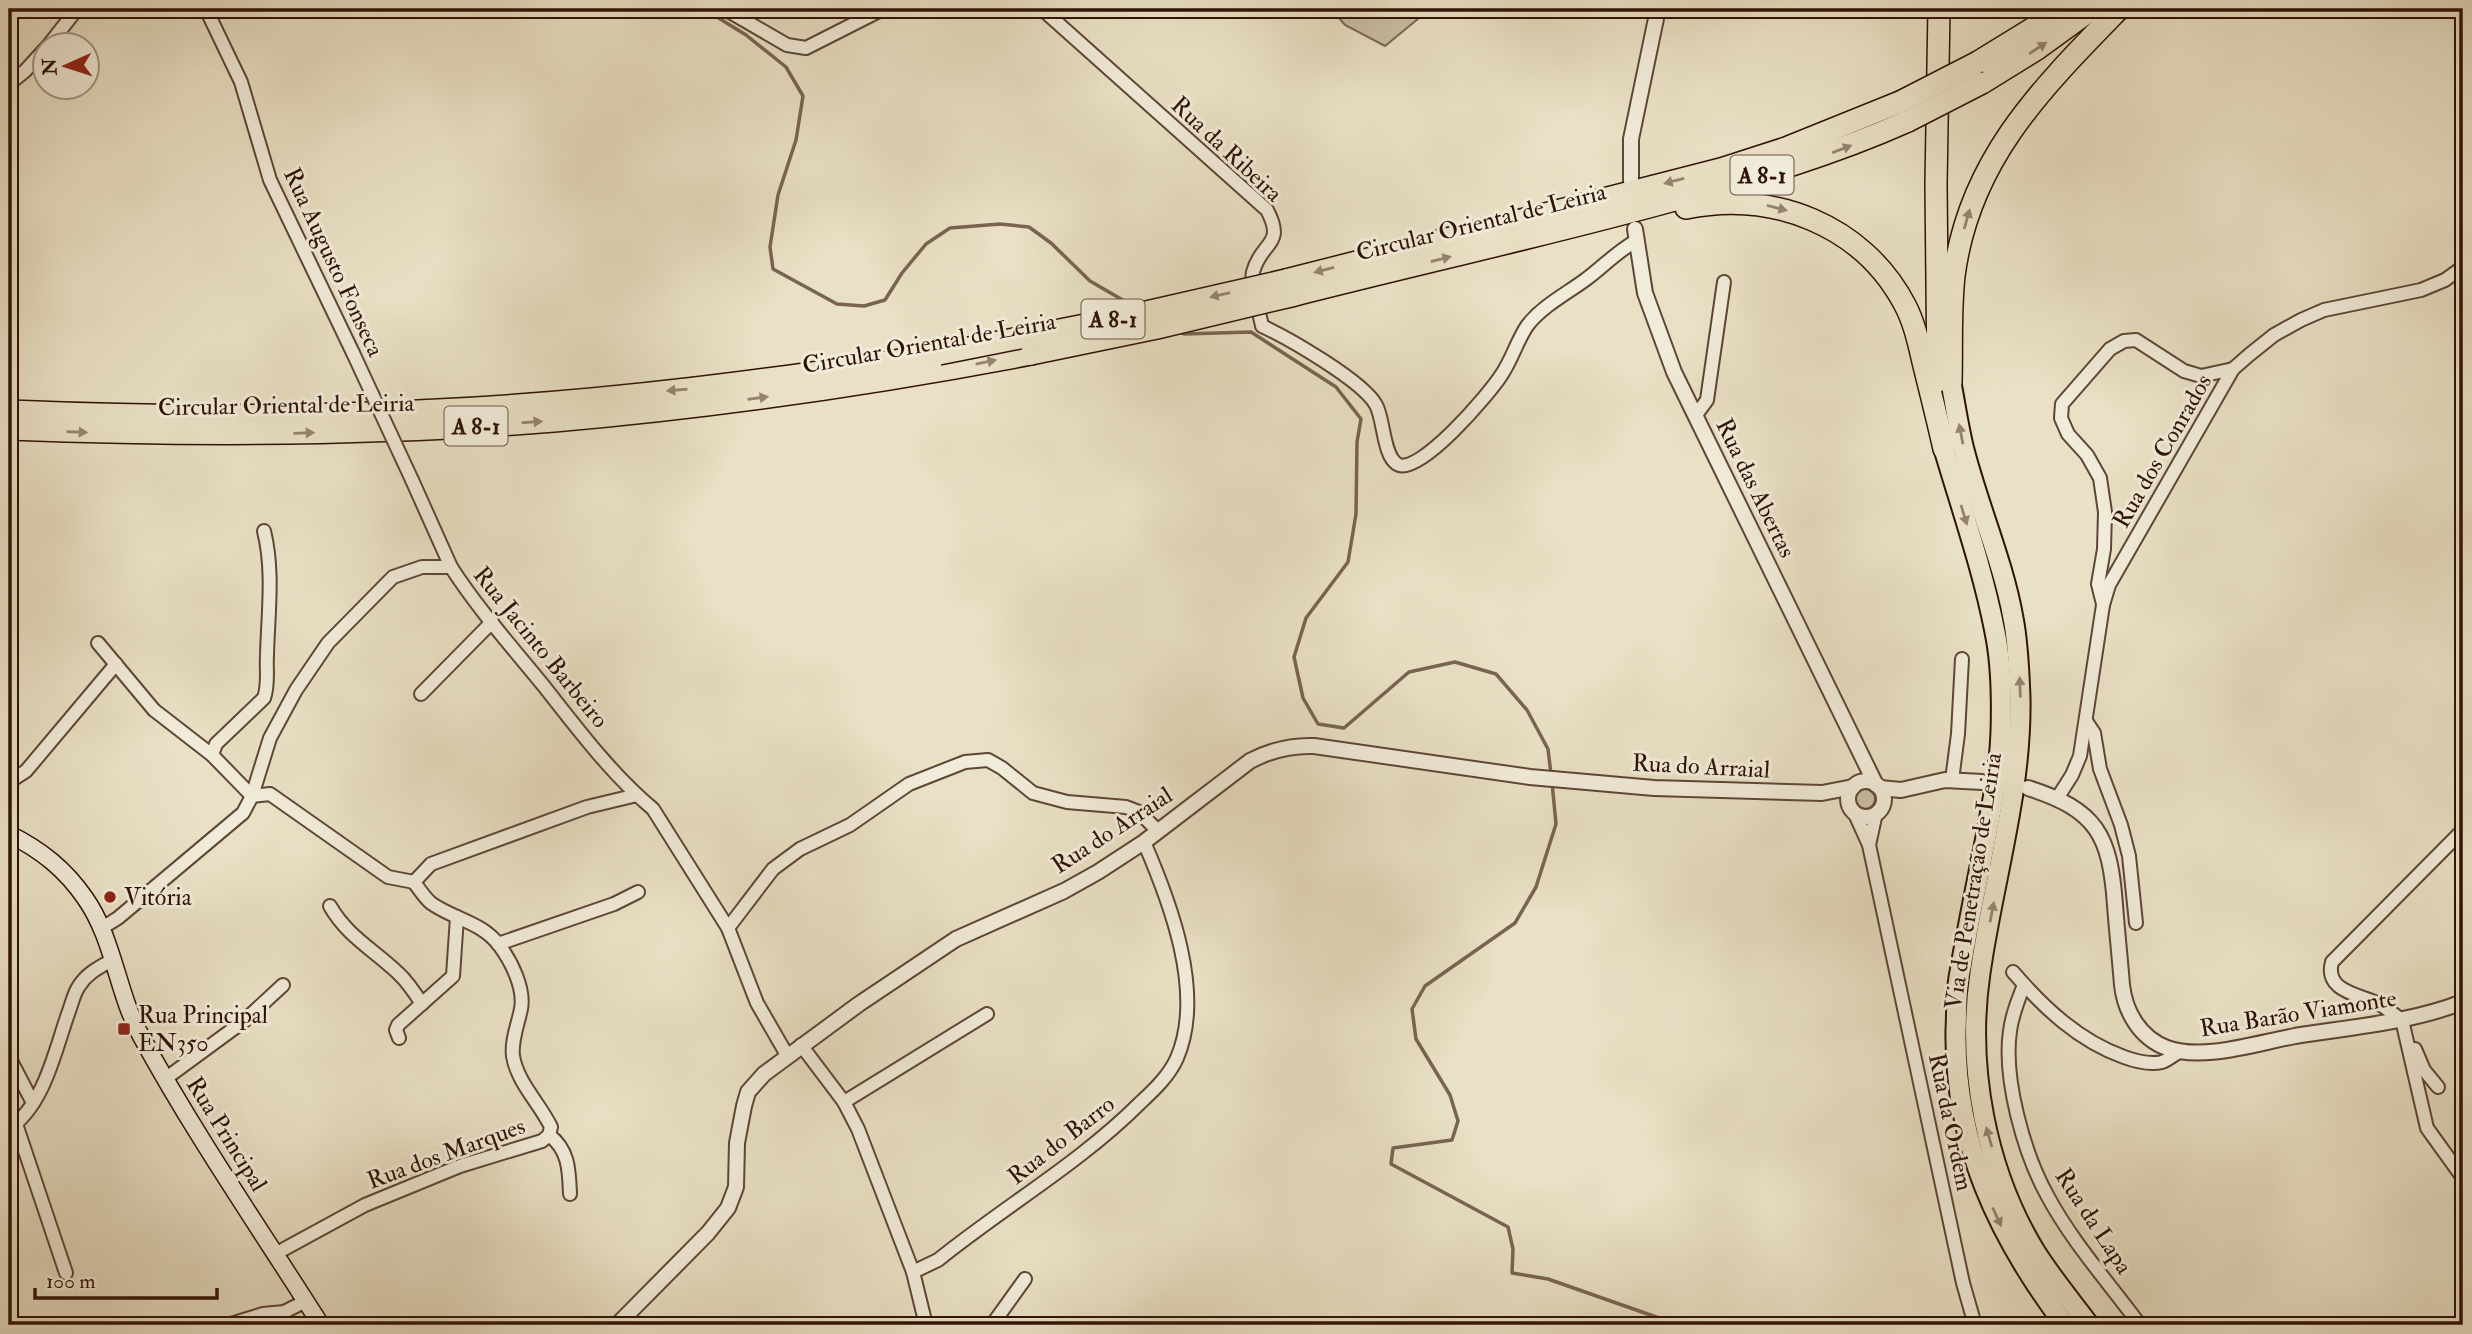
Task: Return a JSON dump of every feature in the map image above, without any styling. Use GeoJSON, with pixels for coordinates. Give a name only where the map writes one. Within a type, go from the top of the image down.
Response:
{"type":"FeatureCollection","features":[{"type":"Feature","properties":{"kind":"highway"},"geometry":{"type":"LineString","coordinates":[[1939,9],[1935,310],[1937,376],[1944,449]]}},
{"type":"Feature","properties":{"kind":"highway"},"geometry":{"type":"LineString","coordinates":[[1951,9],[1946,354],[1951,383]]}},
{"type":"Feature","properties":{"kind":"highway"},"geometry":{"type":"LineString","coordinates":[[2012,41],[2050,9]]}},
{"type":"Feature","properties":{"kind":"highway","name":"Circular Oriental de Leiria"},"geometry":{"type":"LineString","coordinates":[[1980,72],[2012,41],[2064,9]]}},
{"type":"Feature","properties":{"kind":"highway","name":"Circular Oriental de Leiria"},"geometry":{"type":"LineString","coordinates":[[9,429],[138,434],[297,434],[538,422],[755,398],[940,363],[1120,318],[1289,288],[1612,217],[1783,169],[1865,140],[1904,112],[2063,31],[2092,9]]}},
{"type":"Feature","properties":{"kind":"highway"},"geometry":{"type":"LineString","coordinates":[[1951,383],[1954,276],[1968,213],[1978,187],[2020,116],[2053,77],[2119,9]]}},
{"type":"Feature","properties":{"kind":"highway","name":"Circular Oriental de Leiria"},"geometry":{"type":"LineString","coordinates":[[1289,288],[1721,169],[1904,112]]}},
{"type":"Feature","properties":{"kind":"highway"},"geometry":{"type":"LineString","coordinates":[[1612,217],[1639,218],[1703,205],[1768,205],[1802,215],[1844,237],[1862,250],[1882,271],[1906,305],[1914,325],[1944,449]]}},
{"type":"Feature","properties":{"kind":"highway","name":"Circular Oriental de Leiria"},"geometry":{"type":"LineString","coordinates":[[9,411],[223,415],[440,410],[940,363]]}},
{"type":"Feature","properties":{"kind":"highway","name":"Via de Penetração de Leiria"},"geometry":{"type":"LineString","coordinates":[[1951,383],[1962,444],[2013,617],[2020,678],[2019,747],[2014,795],[1979,985],[1976,1052],[1982,1107],[1998,1167],[2024,1231],[2048,1270],[2089,1325]]}},
{"type":"Feature","properties":{"kind":"highway","name":"Via de Penetração de Leiria"},"geometry":{"type":"LineString","coordinates":[[1944,449],[1996,634],[2002,702],[1994,795],[1959,975],[1956,1056],[1962,1113],[1980,1176],[2002,1227],[2019,1258],[2065,1325]]}},
{"type":"Feature","properties":{"kind":"main road","name":"Rua Principal"},"geometry":{"type":"LineString","coordinates":[[9,834],[48,856],[86,899],[102,928],[139,1032],[165,1079],[321,1325]]}},
{"type":"Feature","properties":{"kind":"street"},"geometry":{"type":"LineString","coordinates":[[59,32],[77,9]]}},
{"type":"Feature","properties":{"kind":"street","name":"Rua Augusto Fonseca"},"geometry":{"type":"LineString","coordinates":[[206,9],[241,82],[271,180],[452,567]]}},
{"type":"Feature","properties":{"kind":"street"},"geometry":{"type":"LineString","coordinates":[[725,9],[787,45],[806,48],[883,9]]}},
{"type":"Feature","properties":{"kind":"street","name":"Rua da Ribeira"},"geometry":{"type":"LineString","coordinates":[[1042,9],[1267,209],[1275,225],[1274,238],[1265,248],[1252,274],[1262,326],[1302,348],[1366,392],[1376,405],[1389,455],[1397,464],[1405,467],[1416,462],[1478,405],[1502,374],[1527,327],[1536,317],[1587,279],[1635,235]]}},
{"type":"Feature","properties":{"kind":"street"},"geometry":{"type":"LineString","coordinates":[[1631,181],[1631,139],[1658,9]]}},
{"type":"Feature","properties":{"kind":"street"},"geometry":{"type":"LineString","coordinates":[[10,81],[32,63]]}},
{"type":"Feature","properties":{"kind":"street","name":"Rua das Abertas"},"geometry":{"type":"LineString","coordinates":[[1635,235],[1645,293],[1674,372],[1863,757],[1879,797]]}},
{"type":"Feature","properties":{"kind":"street","name":"Rua dos Conrados"},"geometry":{"type":"LineString","coordinates":[[2058,797],[2072,775],[2080,755],[2103,605],[2109,585],[2233,369],[2274,335],[2301,320],[2325,310],[2421,290],[2445,280],[2463,267]]}},
{"type":"Feature","properties":{"kind":"street"},"geometry":{"type":"LineString","coordinates":[[1696,415],[1707,400],[1724,282]]}},
{"type":"Feature","properties":{"kind":"street"},"geometry":{"type":"LineString","coordinates":[[2103,605],[2098,583],[2104,549],[2105,512],[2099,478],[2087,455],[2068,434],[2061,418],[2062,404],[2110,349],[2124,341],[2136,340],[2184,372],[2201,376],[2233,369]]}},
{"type":"Feature","properties":{"kind":"street"},"geometry":{"type":"LineString","coordinates":[[212,755],[216,744],[264,698],[268,688],[266,661],[270,555],[264,531]]}},
{"type":"Feature","properties":{"kind":"street","name":"Rua Jacinto Barbeiro"},"geometry":{"type":"LineString","coordinates":[[102,928],[118,918],[243,813],[252,796],[270,738],[296,690],[328,643],[393,577],[422,567],[452,567],[467,592],[568,716],[636,795],[653,809],[728,928],[757,1003],[788,1055]]}},
{"type":"Feature","properties":{"kind":"street"},"geometry":{"type":"LineString","coordinates":[[421,694],[492,622]]}},
{"type":"Feature","properties":{"kind":"street"},"geometry":{"type":"LineString","coordinates":[[98,643],[154,710],[212,755],[252,796],[270,794],[388,877],[414,883],[431,864],[587,807],[636,795]]}},
{"type":"Feature","properties":{"kind":"street"},"geometry":{"type":"LineString","coordinates":[[1952,780],[1958,734],[1962,659]]}},
{"type":"Feature","properties":{"kind":"street"},"geometry":{"type":"LineString","coordinates":[[9,782],[26,771],[116,664]]}},
{"type":"Feature","properties":{"kind":"street"},"geometry":{"type":"LineString","coordinates":[[2086,721],[2094,733],[2100,769],[2121,825],[2129,856],[2136,923]]}},
{"type":"Feature","properties":{"kind":"street","name":"Rua do Arraial"},"geometry":{"type":"LineString","coordinates":[[617,1325],[708,1233],[727,1208],[736,1187],[737,1143],[746,1099],[757,1080],[801,1045],[956,939],[1078,884],[1144,842],[1250,761],[1266,753],[1295,746],[1321,746],[1530,777],[1679,789],[1822,793],[1856,785]]}},
{"type":"Feature","properties":{"kind":"street"},"geometry":{"type":"LineString","coordinates":[[1863,757],[1856,785],[1848,799],[1853,811],[1865,817],[1879,797],[1901,790],[1952,780],[1982,782]]}},
{"type":"Feature","properties":{"kind":"street"},"geometry":{"type":"LineString","coordinates":[[728,928],[773,869],[800,849],[849,825],[909,785],[965,762],[988,760],[1033,793],[1068,802],[1126,807],[1139,813],[1158,831]]}},
{"type":"Feature","properties":{"kind":"street"},"geometry":{"type":"LineString","coordinates":[[1856,785],[1868,781],[1879,797]]}},
{"type":"Feature","properties":{"kind":"street","name":"Rua Barão Viamonte"},"geometry":{"type":"LineString","coordinates":[[2028,788],[2058,797],[2074,807],[2100,834],[2107,849],[2113,878],[2122,985],[2129,1013],[2141,1030],[2169,1049],[2195,1052],[2225,1049],[2402,1020],[2463,1002]]}},
{"type":"Feature","properties":{"kind":"street","name":"Rua do Arraial"},"geometry":{"type":"LineString","coordinates":[[1822,793],[1853,811]]}},
{"type":"Feature","properties":{"kind":"street","name":"Rua da Ordem"},"geometry":{"type":"LineString","coordinates":[[1869,845],[1879,797]]}},
{"type":"Feature","properties":{"kind":"street","name":"Rua da Ordem"},"geometry":{"type":"LineString","coordinates":[[1853,811],[1869,845],[1963,1283],[1975,1325]]}},
{"type":"Feature","properties":{"kind":"street"},"geometry":{"type":"LineString","coordinates":[[2463,830],[2332,962],[2330,970],[2332,980],[2337,986],[2381,1005],[2402,1020],[2427,1128],[2463,1178]]}},
{"type":"Feature","properties":{"kind":"street","name":"Rua do Barro"},"geometry":{"type":"LineString","coordinates":[[913,1272],[939,1260],[1109,1135],[1159,1085],[1176,1060],[1183,1037],[1185,976],[1180,942],[1166,892],[1144,842]]}},
{"type":"Feature","properties":{"kind":"street","name":"Rua dos Marques"},"geometry":{"type":"LineString","coordinates":[[275,1254],[365,1205],[460,1166],[542,1141],[549,1135],[551,1127],[519,1073],[513,1056],[522,1005],[520,986],[498,944],[480,928],[430,902],[414,883]]}},
{"type":"Feature","properties":{"kind":"street"},"geometry":{"type":"LineString","coordinates":[[498,944],[614,904],[638,892]]}},
{"type":"Feature","properties":{"kind":"street"},"geometry":{"type":"LineString","coordinates":[[330,906],[338,920],[353,936],[405,979],[422,1004]]}},
{"type":"Feature","properties":{"kind":"street"},"geometry":{"type":"LineString","coordinates":[[399,1038],[396,1030],[398,1025],[453,976],[457,917]]}},
{"type":"Feature","properties":{"kind":"street"},"geometry":{"type":"LineString","coordinates":[[66,1272],[12,1127],[33,1103],[42,1086],[78,986],[91,972],[112,960]]}},
{"type":"Feature","properties":{"kind":"street"},"geometry":{"type":"LineString","coordinates":[[2013,972],[2063,1023],[2112,1052],[2152,1063],[2161,1062],[2180,1051]]}},
{"type":"Feature","properties":{"kind":"street"},"geometry":{"type":"LineString","coordinates":[[165,1079],[244,1021],[283,985]]}},
{"type":"Feature","properties":{"kind":"street","name":"Rua da Lapa"},"geometry":{"type":"LineString","coordinates":[[2024,985],[2009,1032],[2010,1070],[2018,1113],[2031,1158],[2047,1195],[2093,1264],[2140,1325]]}},
{"type":"Feature","properties":{"kind":"street"},"geometry":{"type":"LineString","coordinates":[[844,1102],[987,1014]]}},
{"type":"Feature","properties":{"kind":"street"},"geometry":{"type":"LineString","coordinates":[[2408,1040],[2424,1070],[2438,1087]]}},
{"type":"Feature","properties":{"kind":"street"},"geometry":{"type":"LineString","coordinates":[[801,1045],[844,1102],[858,1129],[913,1272],[926,1325]]}},
{"type":"Feature","properties":{"kind":"street"},"geometry":{"type":"LineString","coordinates":[[9,1057],[33,1103]]}},
{"type":"Feature","properties":{"kind":"street"},"geometry":{"type":"LineString","coordinates":[[549,1135],[559,1143],[565,1154],[570,1194]]}},
{"type":"Feature","properties":{"kind":"street"},"geometry":{"type":"LineString","coordinates":[[992,1325],[1025,1279]]}},
{"type":"Feature","properties":{"kind":"street"},"geometry":{"type":"LineString","coordinates":[[208,1325],[231,1324],[263,1314],[284,1312],[306,1301]]}},
{"type":"Feature","properties":{"kind":"shaded area"},"geometry":{"type":"Polygon","coordinates":[[[1331,9],[1430,9],[1385,46],[1345,25],[1331,9]]]}},
{"type":"Feature","properties":{"kind":"shaded area"},"geometry":{"type":"Polygon","coordinates":[[[1865,789],[1872,792],[1875,799],[1872,806],[1865,809],[1858,806],[1855,799],[1858,792],[1865,789]]]}},
{"type":"Feature","properties":{"kind":"waterway"},"geometry":{"type":"LineString","coordinates":[[704,9],[746,35],[786,67],[803,96],[796,140],[778,195],[770,247],[773,269],[837,304],[864,306],[885,300],[902,273],[926,244],[950,228],[1000,224],[1029,227],[1051,243],[1090,281],[1133,306]]}},
{"type":"Feature","properties":{"kind":"waterway"},"geometry":{"type":"LineString","coordinates":[[1180,332],[1251,332],[1336,387],[1361,419],[1357,442],[1356,514],[1348,562],[1306,618],[1294,657],[1303,698],[1318,724],[1344,728],[1409,672],[1455,662],[1496,674],[1527,710],[1548,749],[1551,774]]}},
{"type":"Feature","properties":{"kind":"waterway"},"geometry":{"type":"LineString","coordinates":[[1552,782],[1556,824],[1536,887],[1515,923],[1425,986],[1412,1009],[1416,1039],[1450,1095],[1458,1121],[1452,1140],[1393,1148],[1391,1164],[1508,1227],[1513,1249],[1512,1273],[1548,1279],[1679,1325]]}},
{"type":"Feature","properties":{"kind":"place","name":"Vitória"},"geometry":{"type":"Point","coordinates":[110,897]}},
{"type":"Feature","properties":{"kind":"place","name":"Rua Principal EN350"},"geometry":{"type":"Point","coordinates":[124,1029]}}]}
